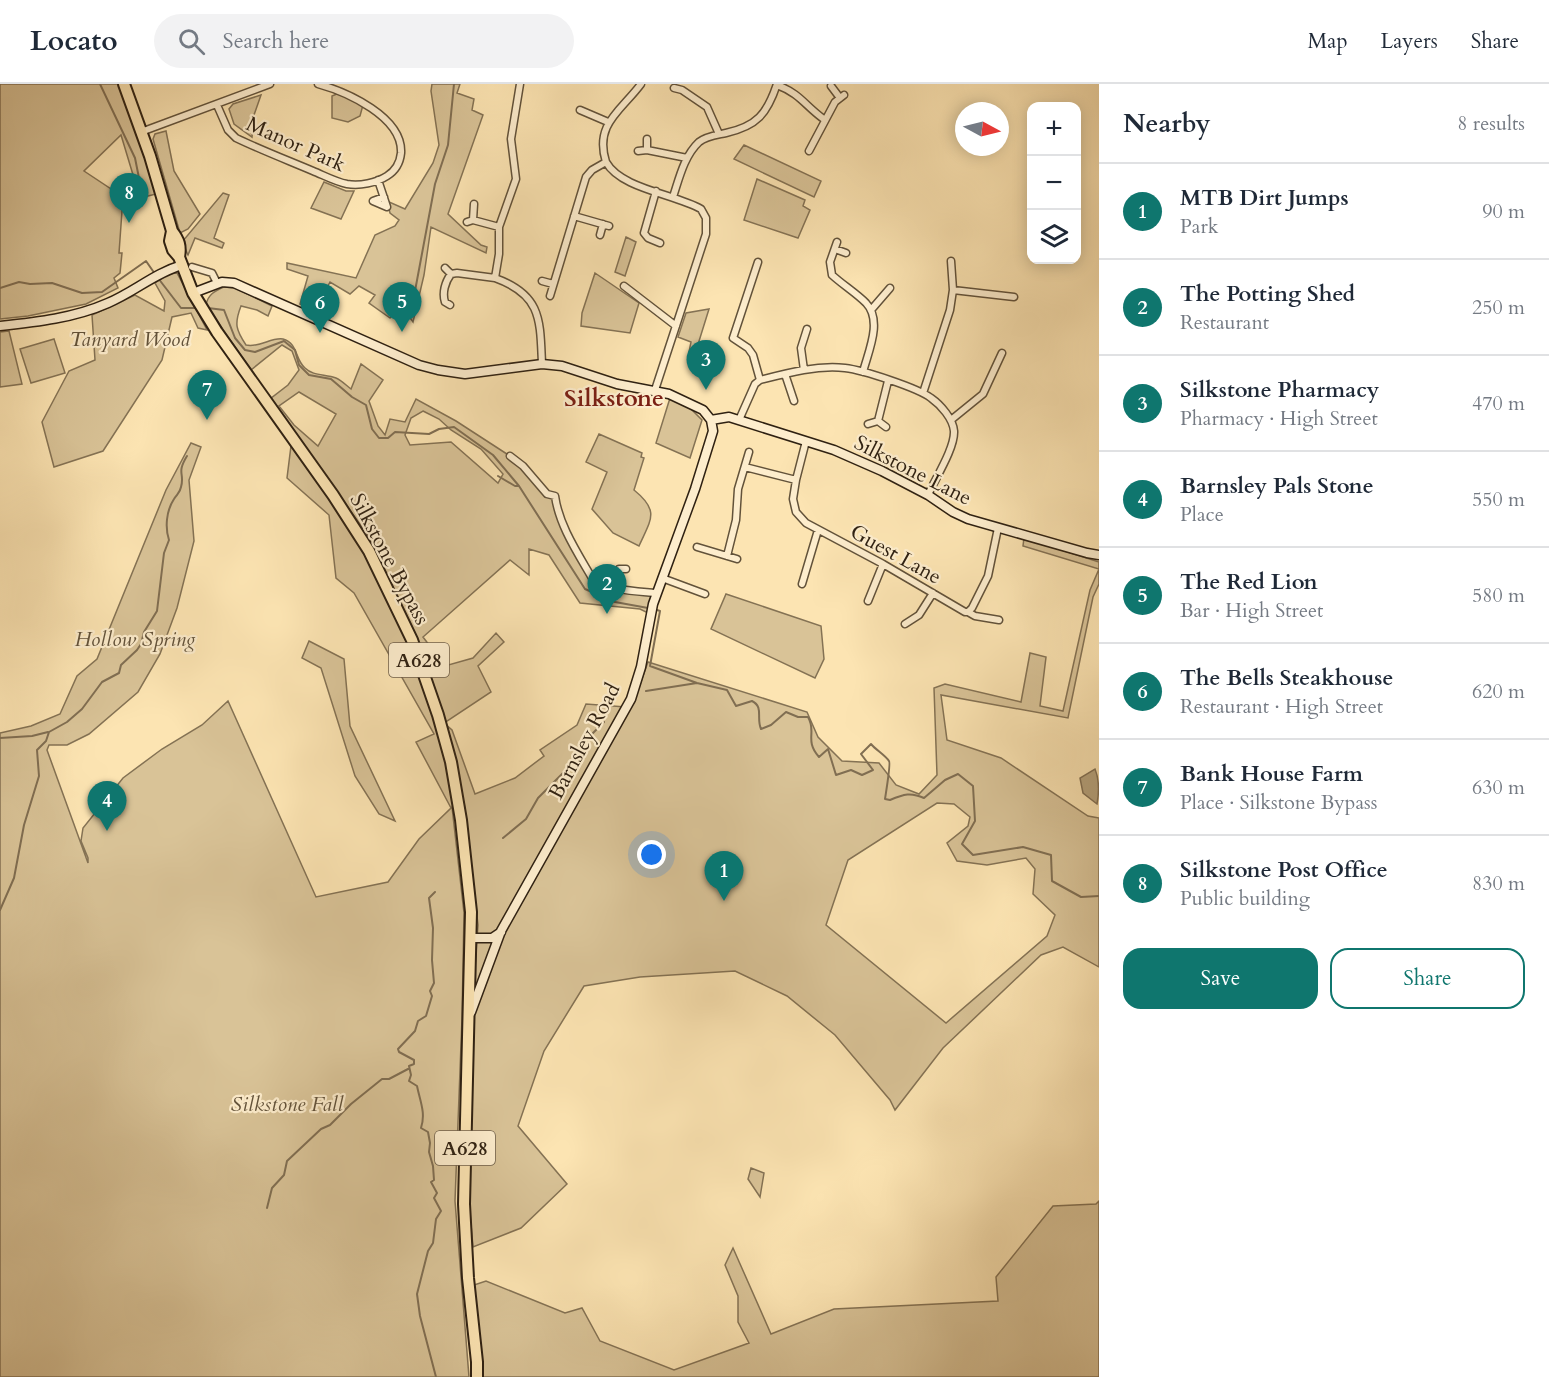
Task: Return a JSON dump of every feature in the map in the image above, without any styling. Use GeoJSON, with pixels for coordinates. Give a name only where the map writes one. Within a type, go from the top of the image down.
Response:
{"type":"FeatureCollection","features":[{"type":"Feature","properties":{"kind":"highway","name":"A628"},"geometry":{"type":"LineString","coordinates":[[124,84],[158,182],[172,231],[190,266]]}},
{"type":"Feature","properties":{"kind":"highway","name":"Silkstone Bypass"},"geometry":{"type":"LineString","coordinates":[[190,266],[194,293],[216,332],[333,495],[393,598],[412,640],[438,715],[451,762],[464,840],[471,912],[469,1018]]}},
{"type":"Feature","properties":{"kind":"highway","name":"Barnsley Road"},"geometry":{"type":"LineString","coordinates":[[469,1018],[464,1204],[477,1377]]}},
{"type":"Feature","properties":{"kind":"street","name":"Manor Park"},"geometry":{"type":"LineString","coordinates":[[141,132],[270,84]]}},
{"type":"Feature","properties":{"kind":"street"},"geometry":{"type":"LineString","coordinates":[[318,84],[360,101],[384,118],[397,134],[401,144],[398,166],[378,180],[384,197]]}},
{"type":"Feature","properties":{"kind":"street"},"geometry":{"type":"LineString","coordinates":[[495,278],[499,254],[499,227],[516,178],[511,139],[520,84]]}},
{"type":"Feature","properties":{"kind":"street"},"geometry":{"type":"LineString","coordinates":[[641,84],[608,122],[602,150],[606,162],[617,174],[628,181],[701,209],[708,225],[655,390]]}},
{"type":"Feature","properties":{"kind":"street"},"geometry":{"type":"LineString","coordinates":[[673,197],[687,158],[699,143],[719,134],[744,128],[756,121],[768,106],[777,84],[798,94],[812,111],[825,120]]}},
{"type":"Feature","properties":{"kind":"street"},"geometry":{"type":"LineString","coordinates":[[809,151],[835,102],[842,97],[831,86]]}},
{"type":"Feature","properties":{"kind":"street"},"geometry":{"type":"LineString","coordinates":[[674,88],[682,87],[707,107],[719,134]]}},
{"type":"Feature","properties":{"kind":"street","name":"Manor Park"},"geometry":{"type":"LineString","coordinates":[[217,105],[228,130],[236,138],[255,147],[346,184],[362,185],[378,180]]}},
{"type":"Feature","properties":{"kind":"street"},"geometry":{"type":"LineString","coordinates":[[580,110],[608,122]]}},
{"type":"Feature","properties":{"kind":"street"},"geometry":{"type":"LineString","coordinates":[[589,123],[593,116]]}},
{"type":"Feature","properties":{"kind":"street"},"geometry":{"type":"LineString","coordinates":[[647,140],[647,150]]}},
{"type":"Feature","properties":{"kind":"street"},"geometry":{"type":"LineString","coordinates":[[814,140],[823,144]]}},
{"type":"Feature","properties":{"kind":"street"},"geometry":{"type":"LineString","coordinates":[[638,151],[647,150],[687,158]]}},
{"type":"Feature","properties":{"kind":"street"},"geometry":{"type":"LineString","coordinates":[[550,296],[586,177],[592,170],[606,162]]}},
{"type":"Feature","properties":{"kind":"street"},"geometry":{"type":"LineString","coordinates":[[656,191],[644,232],[648,237],[660,243]]}},
{"type":"Feature","properties":{"kind":"street"},"geometry":{"type":"LineString","coordinates":[[474,204],[470,221],[499,227]]}},
{"type":"Feature","properties":{"kind":"street"},"geometry":{"type":"LineString","coordinates":[[574,216],[606,225],[600,235]]}},
{"type":"Feature","properties":{"kind":"street"},"geometry":{"type":"LineString","coordinates":[[846,253],[836,245],[830,262],[832,275],[866,303],[871,310],[874,328],[863,372]]}},
{"type":"Feature","properties":{"kind":"street"},"geometry":{"type":"LineString","coordinates":[[923,393],[950,310],[953,290],[951,261]]}},
{"type":"Feature","properties":{"kind":"street"},"geometry":{"type":"LineString","coordinates":[[758,262],[733,334],[735,342],[748,348],[760,380]]}},
{"type":"Feature","properties":{"kind":"street"},"geometry":{"type":"LineString","coordinates":[[0,326],[56,319],[92,309],[108,303],[163,272],[190,266],[212,273],[217,283]]}},
{"type":"Feature","properties":{"kind":"street"},"geometry":{"type":"LineString","coordinates":[[445,268],[451,274]]}},
{"type":"Feature","properties":{"kind":"street"},"geometry":{"type":"LineString","coordinates":[[451,274],[495,278],[517,288],[533,306],[540,324],[542,364]]}},
{"type":"Feature","properties":{"kind":"street"},"geometry":{"type":"LineString","coordinates":[[445,305],[443,297],[445,285],[451,274]]}},
{"type":"Feature","properties":{"kind":"street"},"geometry":{"type":"LineString","coordinates":[[542,281],[553,284]]}},
{"type":"Feature","properties":{"kind":"street"},"geometry":{"type":"LineString","coordinates":[[194,293],[217,283],[234,283],[400,357],[438,370],[465,374],[542,364],[562,366],[616,384],[669,394],[703,410],[711,420]]}},
{"type":"Feature","properties":{"kind":"street"},"geometry":{"type":"LineString","coordinates":[[624,286],[633,289],[676,326]]}},
{"type":"Feature","properties":{"kind":"street"},"geometry":{"type":"LineString","coordinates":[[871,310],[890,288]]}},
{"type":"Feature","properties":{"kind":"street"},"geometry":{"type":"LineString","coordinates":[[953,290],[1010,296],[1006,304]]}},
{"type":"Feature","properties":{"kind":"street"},"geometry":{"type":"LineString","coordinates":[[804,370],[801,352],[807,329]]}},
{"type":"Feature","properties":{"kind":"street"},"geometry":{"type":"LineString","coordinates":[[804,337],[813,340]]}},
{"type":"Feature","properties":{"kind":"street"},"geometry":{"type":"LineString","coordinates":[[951,420],[983,394],[998,356]]}},
{"type":"Feature","properties":{"kind":"street"},"geometry":{"type":"LineString","coordinates":[[739,420],[755,384],[760,380],[804,370],[847,368],[923,393],[936,402],[951,420],[954,430],[953,438],[928,495]]}},
{"type":"Feature","properties":{"kind":"street"},"geometry":{"type":"LineString","coordinates":[[785,374],[794,401]]}},
{"type":"Feature","properties":{"kind":"street"},"geometry":{"type":"LineString","coordinates":[[878,421],[888,381]]}},
{"type":"Feature","properties":{"kind":"street","name":"Silkstone Lane"},"geometry":{"type":"LineString","coordinates":[[711,420],[729,417],[834,450],[882,471],[968,519],[1099,555]]}},
{"type":"Feature","properties":{"kind":"street","name":"Barnsley Road"},"geometry":{"type":"LineString","coordinates":[[469,1018],[501,931],[631,699],[641,667],[656,593],[695,489],[713,431],[711,420]]}},
{"type":"Feature","properties":{"kind":"street"},"geometry":{"type":"LineString","coordinates":[[868,424],[878,421]]}},
{"type":"Feature","properties":{"kind":"street"},"geometry":{"type":"LineString","coordinates":[[878,421],[886,427]]}},
{"type":"Feature","properties":{"kind":"street","name":"Guest Lane"},"geometry":{"type":"LineString","coordinates":[[806,441],[793,499],[796,512],[806,523],[883,564],[965,612],[996,620],[994,611]]}},
{"type":"Feature","properties":{"kind":"street"},"geometry":{"type":"LineString","coordinates":[[727,556],[736,520],[738,489],[749,452]]}},
{"type":"Feature","properties":{"kind":"street"},"geometry":{"type":"LineString","coordinates":[[510,456],[523,466],[547,494],[557,493],[556,508],[592,578],[613,587],[656,593]]}},
{"type":"Feature","properties":{"kind":"street"},"geometry":{"type":"LineString","coordinates":[[745,466],[796,480]]}},
{"type":"Feature","properties":{"kind":"street"},"geometry":{"type":"LineString","coordinates":[[968,612],[988,576],[998,528]]}},
{"type":"Feature","properties":{"kind":"street"},"geometry":{"type":"LineString","coordinates":[[802,584],[808,577],[818,530]]}},
{"type":"Feature","properties":{"kind":"street"},"geometry":{"type":"LineString","coordinates":[[697,547],[737,559]]}},
{"type":"Feature","properties":{"kind":"street"},"geometry":{"type":"LineString","coordinates":[[868,601],[874,595],[883,564]]}},
{"type":"Feature","properties":{"kind":"street"},"geometry":{"type":"LineString","coordinates":[[613,587],[620,568]]}},
{"type":"Feature","properties":{"kind":"street"},"geometry":{"type":"LineString","coordinates":[[662,578],[705,594]]}},
{"type":"Feature","properties":{"kind":"street"},"geometry":{"type":"LineString","coordinates":[[905,624],[915,622],[933,593]]}},
{"type":"Feature","properties":{"kind":"street"},"geometry":{"type":"LineString","coordinates":[[471,938],[492,938],[501,931]]}},
{"type":"Feature","properties":{"kind":"green space"},"geometry":{"type":"Polygon","coordinates":[[[0,84],[118,84],[129,111],[156,194],[140,198],[121,135],[84,171],[123,197],[120,273],[114,278],[118,288],[86,304],[28,316],[0,319],[0,84]]]}},
{"type":"Feature","properties":{"kind":"green space"},"geometry":{"type":"Polygon","coordinates":[[[432,84],[460,84],[457,93],[474,99],[472,110],[483,115],[448,214],[481,245],[487,247],[486,253],[431,227],[424,275],[413,322],[406,312],[397,306],[390,318],[369,303],[375,295],[359,286],[350,294],[330,282],[315,311],[300,304],[308,276],[287,269],[287,263],[356,278],[375,235],[395,226],[399,220],[390,213],[387,201],[405,209],[433,163],[439,145],[432,84]]]}},
{"type":"Feature","properties":{"kind":"green space"},"geometry":{"type":"Polygon","coordinates":[[[339,93],[363,105],[360,116],[348,122],[332,118],[332,96],[339,93]]]}},
{"type":"Feature","properties":{"kind":"green space"},"geometry":{"type":"Polygon","coordinates":[[[261,95],[254,115],[252,137],[234,124],[229,109],[233,104],[261,95]]]}},
{"type":"Feature","properties":{"kind":"green space"},"geometry":{"type":"Polygon","coordinates":[[[166,131],[174,171],[200,214],[188,229],[180,233],[153,139],[155,134],[166,131]]]}},
{"type":"Feature","properties":{"kind":"green space"},"geometry":{"type":"Polygon","coordinates":[[[744,145],[821,181],[814,197],[734,159],[744,145]]]}},
{"type":"Feature","properties":{"kind":"green space"},"geometry":{"type":"Polygon","coordinates":[[[757,179],[805,200],[803,206],[810,210],[798,238],[744,220],[757,179]]]}},
{"type":"Feature","properties":{"kind":"green space"},"geometry":{"type":"Polygon","coordinates":[[[324,182],[346,191],[354,191],[341,219],[311,208],[324,182]]]}},
{"type":"Feature","properties":{"kind":"green space"},"geometry":{"type":"Polygon","coordinates":[[[223,193],[229,195],[214,238],[224,243],[222,248],[195,238],[188,255],[182,242],[223,193]]]}},
{"type":"Feature","properties":{"kind":"green space"},"geometry":{"type":"Polygon","coordinates":[[[626,237],[636,242],[625,276],[615,272],[626,237]]]}},
{"type":"Feature","properties":{"kind":"green space","name":"Tanyard Wood"},"geometry":{"type":"Polygon","coordinates":[[[177,273],[207,330],[198,328],[191,313],[172,317],[162,360],[103,451],[54,467],[42,422],[69,371],[95,360],[92,315],[135,295],[164,311],[165,301],[155,283],[168,274],[177,273]]]}},
{"type":"Feature","properties":{"kind":"green space"},"geometry":{"type":"Polygon","coordinates":[[[595,273],[639,303],[630,333],[581,326],[582,313],[595,273]]]}},
{"type":"Feature","properties":{"kind":"green space"},"geometry":{"type":"Polygon","coordinates":[[[224,287],[235,288],[272,306],[268,316],[257,310],[241,306],[237,327],[246,345],[251,346],[279,339],[288,341],[308,371],[336,378],[351,389],[361,364],[383,380],[369,401],[378,426],[385,435],[390,419],[405,422],[416,399],[456,421],[510,456],[547,494],[555,496],[568,535],[597,582],[656,593],[650,614],[640,609],[580,603],[549,555],[529,549],[529,575],[510,560],[423,637],[445,666],[473,658],[496,633],[504,642],[478,666],[491,692],[444,723],[452,730],[475,794],[515,778],[544,756],[540,750],[577,725],[586,704],[626,707],[633,704],[648,662],[807,712],[818,737],[842,761],[879,763],[896,785],[919,794],[937,775],[934,688],[945,684],[1021,702],[1030,653],[1046,657],[1040,706],[1063,711],[1090,590],[1099,569],[1099,584],[1093,597],[1068,718],[941,695],[947,740],[1001,758],[1088,816],[1099,818],[1099,967],[1063,947],[1041,955],[943,1048],[895,1110],[890,1100],[835,1035],[787,996],[735,971],[640,977],[584,986],[544,1051],[518,1126],[567,1184],[521,1228],[473,1247],[469,1202],[474,981],[478,925],[464,802],[452,807],[464,913],[455,1201],[469,1377],[0,1377],[0,733],[31,726],[60,714],[77,676],[97,659],[166,490],[191,443],[201,447],[189,480],[194,541],[177,608],[160,654],[138,692],[89,734],[67,745],[49,745],[47,750],[88,863],[81,841],[83,828],[123,778],[162,749],[202,725],[228,701],[316,897],[388,882],[419,839],[451,808],[416,742],[434,734],[354,593],[336,578],[329,515],[287,478],[291,446],[295,447],[366,552],[391,601],[444,721],[439,701],[409,620],[367,534],[270,399],[288,385],[299,370],[292,351],[282,345],[251,370],[206,305],[210,296],[224,287]],[[299,392],[279,406],[294,425],[318,446],[336,414],[299,392]],[[423,411],[411,418],[405,435],[410,445],[451,442],[498,483],[503,474],[481,449],[451,430],[439,419],[423,411]],[[937,803],[848,860],[826,925],[946,1023],[1047,936],[1055,915],[1033,894],[1035,869],[1026,858],[987,865],[957,861],[947,843],[968,826],[970,817],[954,804],[937,803]]]}},
{"type":"Feature","properties":{"kind":"green space"},"geometry":{"type":"Polygon","coordinates":[[[709,309],[695,354],[689,352],[691,342],[678,337],[686,313],[709,309]]]}},
{"type":"Feature","properties":{"kind":"green space"},"geometry":{"type":"Polygon","coordinates":[[[9,331],[22,384],[0,387],[0,332],[9,331]]]}},
{"type":"Feature","properties":{"kind":"green space"},"geometry":{"type":"Polygon","coordinates":[[[54,339],[65,373],[31,383],[20,349],[54,339]]]}},
{"type":"Feature","properties":{"kind":"green space"},"geometry":{"type":"Polygon","coordinates":[[[670,398],[687,405],[702,420],[690,458],[656,443],[670,398]]]}},
{"type":"Feature","properties":{"kind":"green space"},"geometry":{"type":"Polygon","coordinates":[[[599,434],[642,453],[641,457],[644,458],[634,490],[647,504],[651,516],[639,546],[613,533],[592,509],[607,472],[586,462],[599,434]]]}},
{"type":"Feature","properties":{"kind":"green space"},"geometry":{"type":"Polygon","coordinates":[[[1024,538],[1099,562],[1099,569],[1023,546],[1024,538]]]}},
{"type":"Feature","properties":{"kind":"green space"},"geometry":{"type":"Polygon","coordinates":[[[726,594],[821,626],[824,659],[815,678],[711,629],[726,594]]]}},
{"type":"Feature","properties":{"kind":"green space"},"geometry":{"type":"Polygon","coordinates":[[[309,641],[344,659],[350,726],[395,821],[379,814],[355,776],[321,668],[302,658],[309,641]]]}},
{"type":"Feature","properties":{"kind":"green space"},"geometry":{"type":"Polygon","coordinates":[[[751,1168],[764,1173],[760,1197],[748,1179],[751,1168]]]}},
{"type":"Feature","properties":{"kind":"green space"},"geometry":{"type":"Polygon","coordinates":[[[1099,1201],[1099,1377],[480,1377],[471,1286],[486,1281],[565,1313],[582,1308],[600,1341],[674,1370],[749,1343],[738,1322],[738,1296],[725,1265],[733,1248],[771,1334],[834,1309],[998,1301],[996,1277],[1053,1206],[1096,1204],[1099,1201]]]}},
{"type":"Feature","properties":{"kind":"shaded area"},"geometry":{"type":"Polygon","coordinates":[[[1095,769],[1098,786],[1097,804],[1083,793],[1080,778],[1095,769]]]}},
{"type":"Feature","properties":{"kind":"waterway"},"geometry":{"type":"LineString","coordinates":[[100,84],[135,158],[143,198]]}},
{"type":"Feature","properties":{"kind":"waterway"},"geometry":{"type":"LineString","coordinates":[[406,321],[415,291],[435,184],[448,145],[454,84]]}},
{"type":"Feature","properties":{"kind":"waterway"},"geometry":{"type":"LineString","coordinates":[[0,288],[19,282],[52,283],[82,293],[102,292],[146,261],[155,274]]}},
{"type":"Feature","properties":{"kind":"waterway"},"geometry":{"type":"LineString","coordinates":[[158,278],[181,308],[195,308]]}},
{"type":"Feature","properties":{"kind":"waterway"},"geometry":{"type":"LineString","coordinates":[[208,308],[224,310],[235,338],[245,350],[255,352],[284,341],[295,350],[299,365],[309,375],[331,379],[352,397],[366,405],[372,429],[379,438],[388,438],[395,432],[429,434],[439,429],[454,427],[493,455],[519,486],[585,589],[615,602],[648,608]]}},
{"type":"Feature","properties":{"kind":"waterway"},"geometry":{"type":"LineString","coordinates":[[0,910],[14,878],[24,825],[39,776],[37,750],[46,741],[49,732],[67,722],[82,709],[102,682],[119,673],[121,665],[141,644],[144,632],[157,611],[164,553],[169,540],[168,514],[171,504],[181,489],[181,470],[187,456]]}},
{"type":"Feature","properties":{"kind":"waterway"},"geometry":{"type":"LineString","coordinates":[[498,476],[519,486]]}},
{"type":"Feature","properties":{"kind":"waterway"},"geometry":{"type":"LineString","coordinates":[[654,609],[660,611],[650,666],[697,683],[727,690],[736,706],[752,701],[756,703],[761,729],[771,725],[786,712],[798,717],[808,717],[812,746],[819,757],[828,749],[836,775],[851,770],[862,775],[873,770],[861,754],[871,744],[889,761],[885,799],[890,800],[907,794],[924,798],[945,780],[958,774],[973,786],[975,821],[962,844],[973,855],[1023,847],[1051,855],[1052,881],[1081,897],[1099,896]]}},
{"type":"Feature","properties":{"kind":"waterway"},"geometry":{"type":"LineString","coordinates":[[646,691],[697,683]]}},
{"type":"Feature","properties":{"kind":"waterway"},"geometry":{"type":"LineString","coordinates":[[503,838],[526,819],[538,798],[567,769],[589,737],[604,722]]}},
{"type":"Feature","properties":{"kind":"waterway"},"geometry":{"type":"LineString","coordinates":[[0,738],[32,736],[48,732]]}},
{"type":"Feature","properties":{"kind":"waterway"},"geometry":{"type":"LineString","coordinates":[[435,892],[429,898],[433,928],[434,983],[430,991],[432,996],[426,1016],[418,1021],[415,1031],[398,1049],[399,1052],[414,1060],[414,1064],[409,1066],[411,1075],[409,1081],[417,1086],[423,1112],[421,1128],[428,1132],[430,1143],[429,1152],[434,1180],[431,1182],[437,1193],[434,1198],[441,1211],[436,1219],[433,1243],[428,1251],[417,1294],[420,1316],[436,1377]]}},
{"type":"Feature","properties":{"kind":"waterway"},"geometry":{"type":"LineString","coordinates":[[267,1208],[272,1188],[284,1175],[287,1161],[321,1129],[330,1125],[351,1104],[382,1079],[389,1079],[408,1069]]}},
{"type":"Feature","properties":{"kind":"place","name":"Silkstone Post Office"},"geometry":{"type":"Point","coordinates":[129,223]}},
{"type":"Feature","properties":{"kind":"place","name":"The Red Lion"},"geometry":{"type":"Point","coordinates":[402,332]}},
{"type":"Feature","properties":{"kind":"place","name":"The Bells Steakhouse"},"geometry":{"type":"Point","coordinates":[320,333]}},
{"type":"Feature","properties":{"kind":"place","name":"Silkstone Pharmacy"},"geometry":{"type":"Point","coordinates":[706,390]}},
{"type":"Feature","properties":{"kind":"place","name":"Bank House Farm"},"geometry":{"type":"Point","coordinates":[207,420]}},
{"type":"Feature","properties":{"kind":"place","name":"The Potting Shed"},"geometry":{"type":"Point","coordinates":[607,614]}},
{"type":"Feature","properties":{"kind":"place","name":"Barnsley Pals Stone"},"geometry":{"type":"Point","coordinates":[107,831]}},
{"type":"Feature","properties":{"kind":"place","name":"MTB Dirt Jumps"},"geometry":{"type":"Point","coordinates":[724,901]}},
{"type":"Feature","properties":{"kind":"district","name":"Silkstone"},"geometry":{"type":"Point","coordinates":[614,398]}},
{"type":"Feature","properties":{"kind":"park label","name":"Hollow Spring"},"geometry":{"type":"Point","coordinates":[135,639]}},
{"type":"Feature","properties":{"kind":"park label","name":"Silkstone Fall"},"geometry":{"type":"Point","coordinates":[287,1104]}}]}
